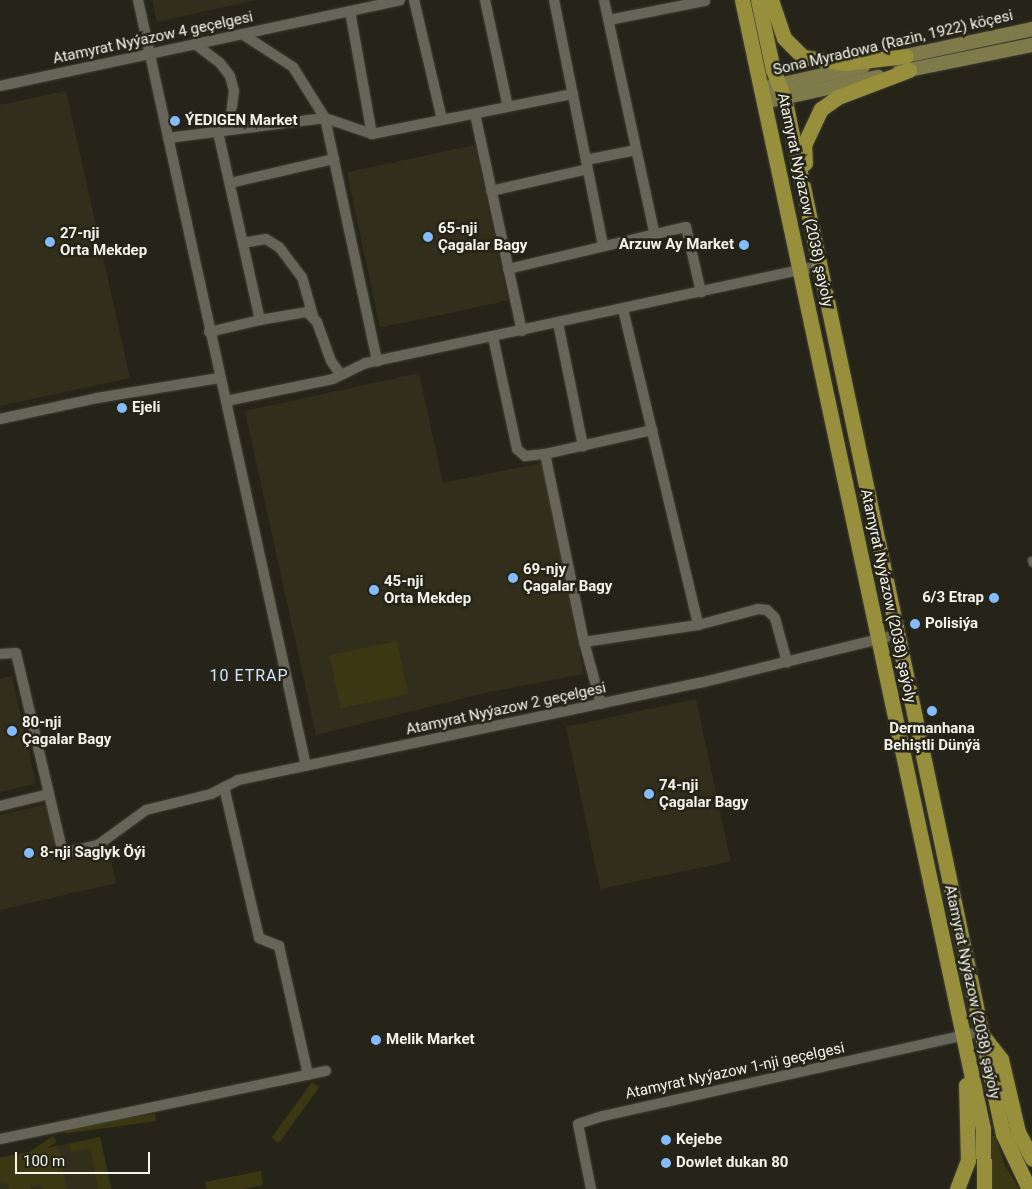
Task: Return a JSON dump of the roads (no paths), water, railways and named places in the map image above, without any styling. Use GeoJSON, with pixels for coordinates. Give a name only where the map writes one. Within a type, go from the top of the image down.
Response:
{"type":"FeatureCollection","features":[{"type":"Feature","properties":{"kind":"main road","name":"Atamyrat Nyýazow (2038) şaýoly"},"geometry":{"type":"LineString","coordinates":[[742,0],[880,638],[982,1129],[984,1189]]}},
{"type":"Feature","properties":{"kind":"main road","name":"Atamyrat Nyýazow (2038) şaýoly"},"geometry":{"type":"LineString","coordinates":[[758,0],[773,70],[783,91],[895,635],[1003,1134],[1029,1189]]}},
{"type":"Feature","properties":{"kind":"main road"},"geometry":{"type":"LineString","coordinates":[[771,0],[784,38],[803,58],[844,63],[908,63],[1032,45]]}},
{"type":"Feature","properties":{"kind":"main road","name":"Sona Myradowa (Razin, 1922) köçesi"},"geometry":{"type":"LineString","coordinates":[[763,95],[908,63],[1032,29]]}},
{"type":"Feature","properties":{"kind":"main road"},"geometry":{"type":"LineString","coordinates":[[819,266],[804,145],[814,118],[838,97],[908,63]]}},
{"type":"Feature","properties":{"kind":"main road"},"geometry":{"type":"LineString","coordinates":[[980,1032],[1000,1059],[1018,1132],[1032,1158]]}},
{"type":"Feature","properties":{"kind":"main road"},"geometry":{"type":"LineString","coordinates":[[957,1189],[968,1160],[963,1036]]}},
{"type":"Feature","properties":{"kind":"street"},"geometry":{"type":"LineString","coordinates":[[138,0],[148,54],[168,138],[219,378],[226,401],[306,766]]}},
{"type":"Feature","properties":{"kind":"street","name":"Atamyrat Nyýazow 4 geçelgesi"},"geometry":{"type":"LineString","coordinates":[[0,86],[400,0]]}},
{"type":"Feature","properties":{"kind":"street"},"geometry":{"type":"LineString","coordinates":[[414,0],[442,119]]}},
{"type":"Feature","properties":{"kind":"street"},"geometry":{"type":"LineString","coordinates":[[485,0],[508,107]]}},
{"type":"Feature","properties":{"kind":"street"},"geometry":{"type":"LineString","coordinates":[[554,0],[603,246]]}},
{"type":"Feature","properties":{"kind":"street"},"geometry":{"type":"LineString","coordinates":[[604,0],[655,235]]}},
{"type":"Feature","properties":{"kind":"street"},"geometry":{"type":"LineString","coordinates":[[609,20],[705,0]]}},
{"type":"Feature","properties":{"kind":"street"},"geometry":{"type":"LineString","coordinates":[[350,11],[372,134]]}},
{"type":"Feature","properties":{"kind":"street"},"geometry":{"type":"LineString","coordinates":[[242,34],[293,67],[325,118],[377,361]]}},
{"type":"Feature","properties":{"kind":"street"},"geometry":{"type":"LineString","coordinates":[[195,44],[220,63],[230,76],[234,90],[229,130]]}},
{"type":"Feature","properties":{"kind":"street"},"geometry":{"type":"LineString","coordinates":[[168,138],[325,118],[372,134],[573,94]]}},
{"type":"Feature","properties":{"kind":"street"},"geometry":{"type":"LineString","coordinates":[[475,114],[522,331]]}},
{"type":"Feature","properties":{"kind":"street"},"geometry":{"type":"LineString","coordinates":[[218,132],[260,320]]}},
{"type":"Feature","properties":{"kind":"street"},"geometry":{"type":"LineString","coordinates":[[491,190],[636,150]]}},
{"type":"Feature","properties":{"kind":"street"},"geometry":{"type":"LineString","coordinates":[[230,183],[334,159]]}},
{"type":"Feature","properties":{"kind":"street"},"geometry":{"type":"LineString","coordinates":[[508,269],[686,227],[701,292]]}},
{"type":"Feature","properties":{"kind":"street"},"geometry":{"type":"LineString","coordinates":[[243,243],[266,239],[279,247],[302,277],[312,316],[331,361],[341,375]]}},
{"type":"Feature","properties":{"kind":"street"},"geometry":{"type":"LineString","coordinates":[[226,401],[341,375],[377,361],[819,266]]}},
{"type":"Feature","properties":{"kind":"street"},"geometry":{"type":"LineString","coordinates":[[623,309],[698,625]]}},
{"type":"Feature","properties":{"kind":"street"},"geometry":{"type":"LineString","coordinates":[[209,332],[300,311],[312,316]]}},
{"type":"Feature","properties":{"kind":"street"},"geometry":{"type":"LineString","coordinates":[[558,323],[583,446]]}},
{"type":"Feature","properties":{"kind":"street"},"geometry":{"type":"LineString","coordinates":[[493,337],[517,449],[525,456],[545,454],[652,430]]}},
{"type":"Feature","properties":{"kind":"street"},"geometry":{"type":"LineString","coordinates":[[0,419],[97,398],[219,378]]}},
{"type":"Feature","properties":{"kind":"street"},"geometry":{"type":"LineString","coordinates":[[545,454],[584,642],[601,704]]}},
{"type":"Feature","properties":{"kind":"street"},"geometry":{"type":"LineString","coordinates":[[584,642],[698,625],[758,609],[767,610],[775,618],[787,662]]}},
{"type":"Feature","properties":{"kind":"street","name":"Atamyrat Nyýazow 2 geçelgesi"},"geometry":{"type":"LineString","coordinates":[[49,794],[63,853],[98,845],[129,825],[146,810],[211,794],[238,780],[601,704],[787,662],[895,635]]}},
{"type":"Feature","properties":{"kind":"street"},"geometry":{"type":"LineString","coordinates":[[0,654],[16,653],[49,794],[0,806]]}},
{"type":"Feature","properties":{"kind":"street"},"geometry":{"type":"LineString","coordinates":[[224,787],[260,938],[280,946],[308,1075]]}},
{"type":"Feature","properties":{"kind":"street"},"geometry":{"type":"LineString","coordinates":[[963,1036],[980,1032]]}},
{"type":"Feature","properties":{"kind":"street","name":"Atamyrat Nyýazow 1-nji geçelgesi"},"geometry":{"type":"LineString","coordinates":[[591,1189],[578,1124],[602,1116],[963,1036]]}},
{"type":"Feature","properties":{"kind":"street"},"geometry":{"type":"LineString","coordinates":[[0,1139],[326,1071]]}},
{"type":"Feature","properties":{"kind":"place","name":"ÝEDIGEN Market"},"geometry":{"type":"Point","coordinates":[175,121]}},
{"type":"Feature","properties":{"kind":"place","name":"65-nji Çagalar Bagy"},"geometry":{"type":"Point","coordinates":[428,237]}},
{"type":"Feature","properties":{"kind":"place","name":"27-nji Orta Mekdep"},"geometry":{"type":"Point","coordinates":[50,242]}},
{"type":"Feature","properties":{"kind":"place","name":"Arzuw Ay Market"},"geometry":{"type":"Point","coordinates":[744,245]}},
{"type":"Feature","properties":{"kind":"place","name":"Ejeli"},"geometry":{"type":"Point","coordinates":[122,408]}},
{"type":"Feature","properties":{"kind":"place","name":"69-njy Çagalar Bagy"},"geometry":{"type":"Point","coordinates":[513,578]}},
{"type":"Feature","properties":{"kind":"place","name":"45-nji Orta Mekdep"},"geometry":{"type":"Point","coordinates":[374,590]}},
{"type":"Feature","properties":{"kind":"place","name":"6/3 Etrap"},"geometry":{"type":"Point","coordinates":[994,598]}},
{"type":"Feature","properties":{"kind":"place","name":"Polisiýa"},"geometry":{"type":"Point","coordinates":[915,624]}},
{"type":"Feature","properties":{"kind":"place","name":"Dermanhana Behiştli Dünýä"},"geometry":{"type":"Point","coordinates":[932,711]}},
{"type":"Feature","properties":{"kind":"place","name":"80-nji Çagalar Bagy"},"geometry":{"type":"Point","coordinates":[12,731]}},
{"type":"Feature","properties":{"kind":"place","name":"74-nji Çagalar Bagy"},"geometry":{"type":"Point","coordinates":[649,794]}},
{"type":"Feature","properties":{"kind":"place","name":"8-nji Saglyk Öýi"},"geometry":{"type":"Point","coordinates":[29,853]}},
{"type":"Feature","properties":{"kind":"place","name":"Melik Market"},"geometry":{"type":"Point","coordinates":[376,1040]}},
{"type":"Feature","properties":{"kind":"place","name":"Kejebe"},"geometry":{"type":"Point","coordinates":[666,1140]}},
{"type":"Feature","properties":{"kind":"place","name":"Dowlet dukan 80"},"geometry":{"type":"Point","coordinates":[666,1163]}},
{"type":"Feature","properties":{"kind":"district","name":"10 ETRAP"},"geometry":{"type":"Point","coordinates":[249,676]}}]}
